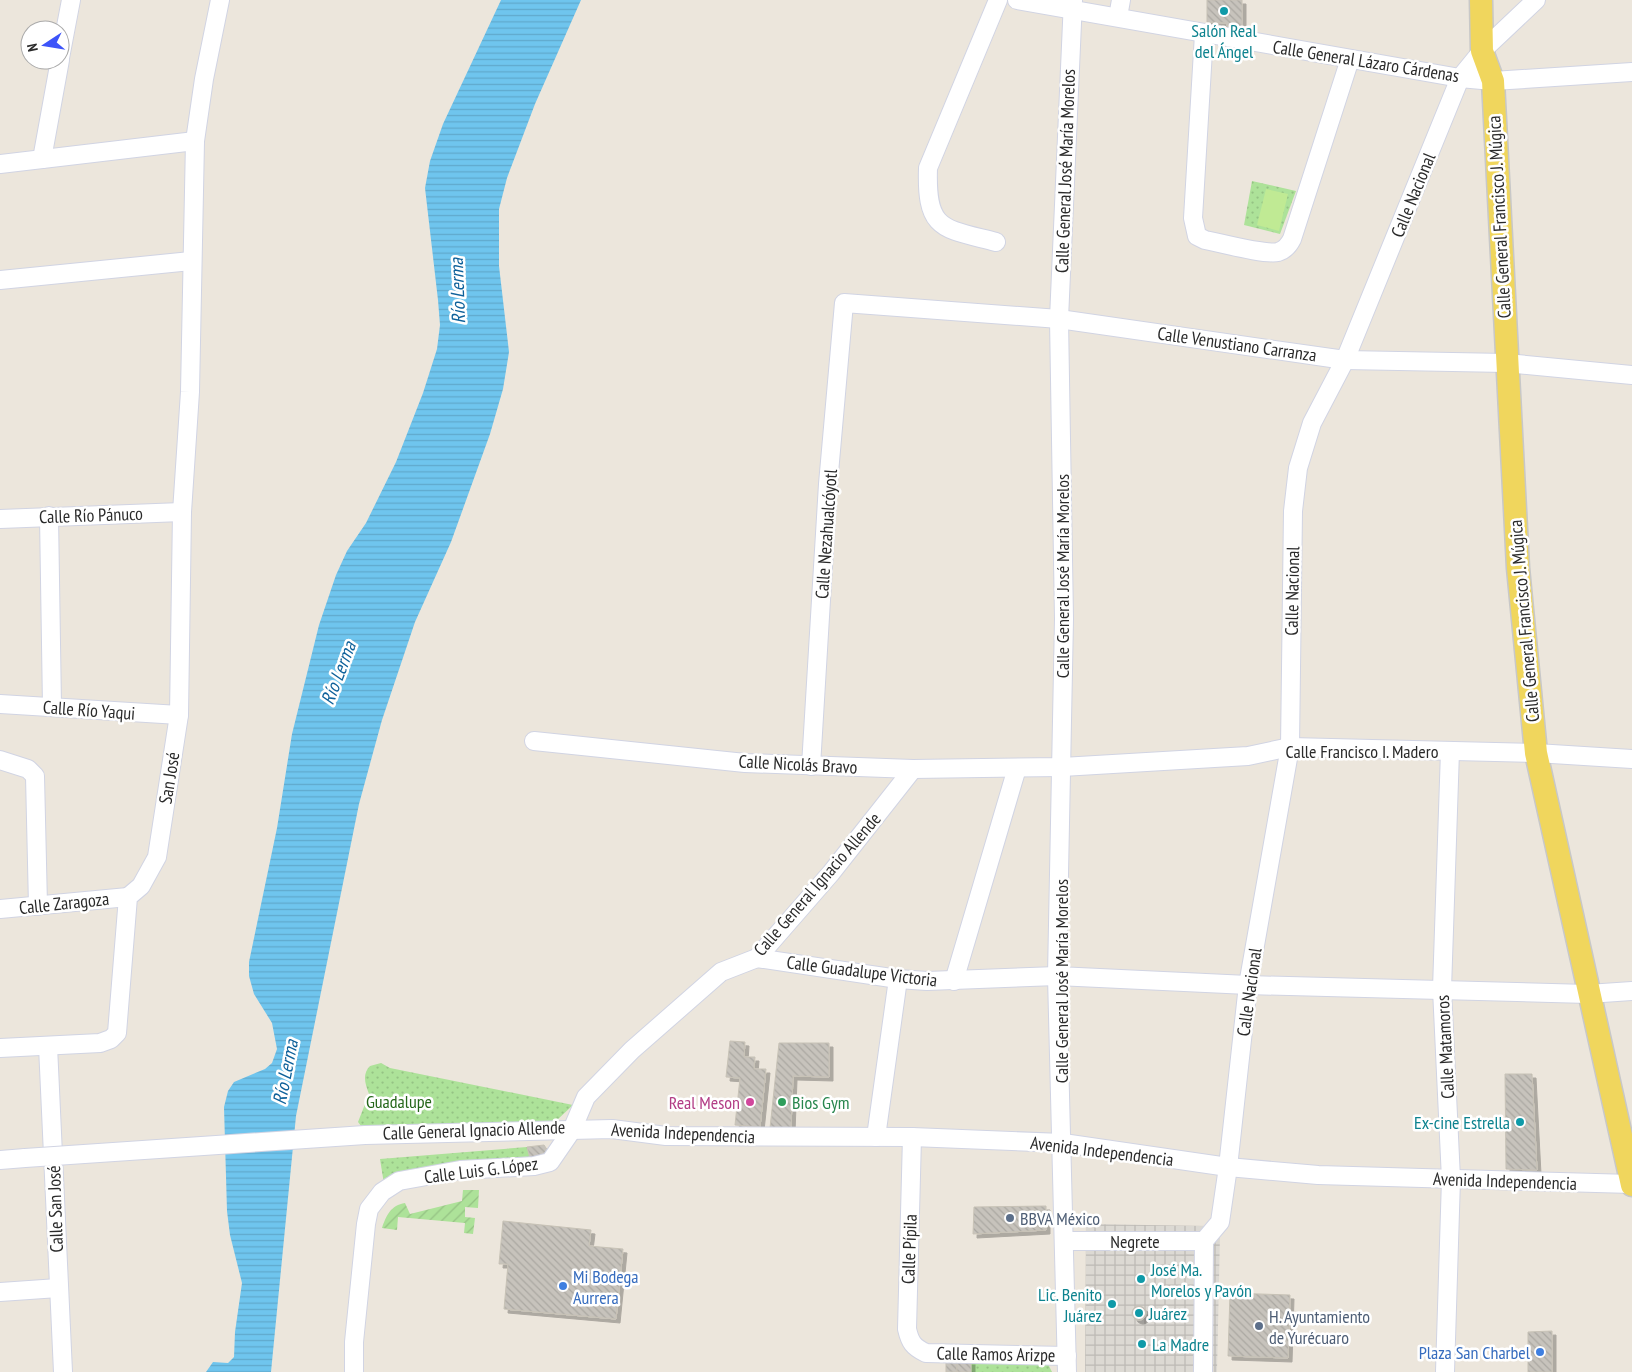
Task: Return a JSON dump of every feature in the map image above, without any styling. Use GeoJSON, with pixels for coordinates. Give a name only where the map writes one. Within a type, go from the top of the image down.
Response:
{"type":"FeatureCollection","features":[{"type":"Feature","properties":{"kind":"main road","name":"Calle General Francisco J. Múgica"},"geometry":{"type":"LineString","coordinates":[[1481,0],[1482,51],[1493,81],[1518,568],[1536,753],[1588,994],[1632,1184]]}},
{"type":"Feature","properties":{"kind":"street"},"geometry":{"type":"LineString","coordinates":[[67,20],[71,0]]}},
{"type":"Feature","properties":{"kind":"street","name":"San José"},"geometry":{"type":"LineString","coordinates":[[128,897],[141,886],[157,857],[179,715],[182,512],[190,392],[191,261],[195,141],[204,78],[220,0]]}},
{"type":"Feature","properties":{"kind":"street"},"geometry":{"type":"LineString","coordinates":[[996,242],[950,230],[935,218],[927,196],[928,168],[998,0]]}},
{"type":"Feature","properties":{"kind":"street","name":"Calle General Lázaro Cárdenas"},"geometry":{"type":"LineString","coordinates":[[1017,0],[1073,4],[1118,17],[1204,34],[1460,78],[1493,81],[1632,72]]}},
{"type":"Feature","properties":{"kind":"street"},"geometry":{"type":"LineString","coordinates":[[1118,17],[1121,0]]}},
{"type":"Feature","properties":{"kind":"street","name":"Calle Nacional"},"geometry":{"type":"LineString","coordinates":[[1204,1241],[1220,1222],[1248,985],[1290,747],[1293,511],[1298,468],[1312,423],[1345,360],[1460,78],[1482,51],[1536,0]]}},
{"type":"Feature","properties":{"kind":"street","name":"Calle General José María Morelos"},"geometry":{"type":"LineString","coordinates":[[1067,1364],[1063,1143],[1057,976],[1064,619],[1059,319],[1073,4]]}},
{"type":"Feature","properties":{"kind":"street"},"geometry":{"type":"LineString","coordinates":[[1204,34],[1194,228],[1197,236],[1205,240],[1267,251],[1278,252],[1288,247],[1292,239],[1350,59]]}},
{"type":"Feature","properties":{"kind":"street"},"geometry":{"type":"LineString","coordinates":[[42,159],[58,70]]}},
{"type":"Feature","properties":{"kind":"street"},"geometry":{"type":"LineString","coordinates":[[0,164],[195,141]]}},
{"type":"Feature","properties":{"kind":"street"},"geometry":{"type":"LineString","coordinates":[[0,280],[191,261]]}},
{"type":"Feature","properties":{"kind":"street","name":"Calle Venustiano Carranza"},"geometry":{"type":"LineString","coordinates":[[844,303],[1059,319],[1345,360],[1506,363],[1632,375]]}},
{"type":"Feature","properties":{"kind":"street","name":"Calle Nezahualcóyotl"},"geometry":{"type":"LineString","coordinates":[[811,766],[828,484],[844,303]]}},
{"type":"Feature","properties":{"kind":"street","name":"Calle Río Pánuco"},"geometry":{"type":"LineString","coordinates":[[0,519],[182,512]]}},
{"type":"Feature","properties":{"kind":"street"},"geometry":{"type":"LineString","coordinates":[[49,516],[52,707]]}},
{"type":"Feature","properties":{"kind":"street","name":"Calle Río Yaqui"},"geometry":{"type":"LineString","coordinates":[[0,704],[179,715]]}},
{"type":"Feature","properties":{"kind":"street","name":"Calle Nicolás Bravo"},"geometry":{"type":"LineString","coordinates":[[534,741],[744,763],[914,769],[1062,767]]}},
{"type":"Feature","properties":{"kind":"street","name":"Calle Francisco I. Madero"},"geometry":{"type":"LineString","coordinates":[[1062,767],[1248,756],[1290,747],[1536,753],[1632,759]]}},
{"type":"Feature","properties":{"kind":"street","name":"Calle Matamoros"},"geometry":{"type":"LineString","coordinates":[[1445,1372],[1451,1179],[1442,989],[1450,751]]}},
{"type":"Feature","properties":{"kind":"street"},"geometry":{"type":"LineString","coordinates":[[0,760],[28,768],[35,776],[38,906]]}},
{"type":"Feature","properties":{"kind":"street"},"geometry":{"type":"LineString","coordinates":[[954,981],[1017,768]]}},
{"type":"Feature","properties":{"kind":"street","name":"Calle General Ignacio Allende"},"geometry":{"type":"LineString","coordinates":[[0,1160],[365,1135],[572,1130],[586,1097],[632,1050],[722,972],[757,958],[831,873],[914,769]]}},
{"type":"Feature","properties":{"kind":"street"},"geometry":{"type":"LineString","coordinates":[[0,1048],[100,1043],[111,1040],[117,1033],[128,897]]}},
{"type":"Feature","properties":{"kind":"street","name":"Calle Zaragoza"},"geometry":{"type":"LineString","coordinates":[[0,909],[128,897]]}},
{"type":"Feature","properties":{"kind":"street","name":"Calle Guadalupe Victoria"},"geometry":{"type":"LineString","coordinates":[[757,958],[898,979],[954,981],[1057,976],[1248,985],[1588,994],[1632,991]]}},
{"type":"Feature","properties":{"kind":"street"},"geometry":{"type":"LineString","coordinates":[[876,1137],[898,979]]}},
{"type":"Feature","properties":{"kind":"street","name":"Calle San José"},"geometry":{"type":"LineString","coordinates":[[48,1046],[63,1372]]}},
{"type":"Feature","properties":{"kind":"street","name":"Avenida Independencia"},"geometry":{"type":"LineString","coordinates":[[572,1130],[612,1129],[666,1136],[912,1137],[1063,1143],[1228,1167],[1318,1175],[1632,1184]]}},
{"type":"Feature","properties":{"kind":"street","name":"Calle Luis G. López"},"geometry":{"type":"LineString","coordinates":[[354,1372],[354,1342],[366,1224],[369,1210],[382,1192],[399,1181],[429,1175],[460,1170],[542,1165],[550,1162],[572,1130]]}},
{"type":"Feature","properties":{"kind":"street","name":"Calle Pípila"},"geometry":{"type":"LineString","coordinates":[[912,1137],[907,1329],[909,1341],[916,1348],[926,1353]]}},
{"type":"Feature","properties":{"kind":"street","name":"Negrete"},"geometry":{"type":"LineString","coordinates":[[1065,1241],[1204,1241]]}},
{"type":"Feature","properties":{"kind":"street"},"geometry":{"type":"LineString","coordinates":[[1203,1372],[1204,1241]]}},
{"type":"Feature","properties":{"kind":"street"},"geometry":{"type":"LineString","coordinates":[[0,1292],[58,1288]]}},
{"type":"Feature","properties":{"kind":"street","name":"Calle Ramos Arizpe"},"geometry":{"type":"LineString","coordinates":[[926,1353],[1067,1364]]}},
{"type":"Feature","properties":{"kind":"green space"},"geometry":{"type":"Polygon","coordinates":[[[1252,181],[1296,191],[1280,234],[1244,225],[1252,181]]]}},
{"type":"Feature","properties":{"kind":"green space"},"geometry":{"type":"Polygon","coordinates":[[[1266,189],[1288,194],[1279,231],[1257,225],[1266,189]]]}},
{"type":"Feature","properties":{"kind":"green space","name":"Guadalupe"},"geometry":{"type":"Polygon","coordinates":[[[381,1063],[390,1068],[573,1105],[556,1121],[368,1135],[358,1122],[369,1094],[365,1083],[365,1076],[370,1066],[381,1063]]]}},
{"type":"Feature","properties":{"kind":"green space"},"geometry":{"type":"Polygon","coordinates":[[[527,1147],[531,1162],[384,1184],[380,1159],[527,1147]]]}},
{"type":"Feature","properties":{"kind":"green space"},"geometry":{"type":"Polygon","coordinates":[[[463,1190],[479,1190],[478,1208],[465,1207],[465,1217],[475,1218],[473,1234],[464,1233],[465,1223],[398,1217],[397,1230],[382,1228],[387,1215],[400,1204],[405,1203],[410,1214],[462,1201],[463,1190]]]}},
{"type":"Feature","properties":{"kind":"green space"},"geometry":{"type":"Polygon","coordinates":[[[971,1361],[1047,1362],[1052,1372],[971,1372],[971,1361]]]}},
{"type":"Feature","properties":{"kind":"shaded area"},"geometry":{"type":"Polygon","coordinates":[[[1086,1224],[1208,1226],[1220,1235],[1217,1372],[1085,1372],[1086,1224]]]}},
{"type":"Feature","properties":{"kind":"water","name":"Río Lerma"},"geometry":{"type":"Polygon","coordinates":[[[501,0],[581,0],[535,104],[507,178],[499,209],[499,266],[509,352],[503,389],[490,434],[451,542],[415,622],[382,720],[359,804],[296,1116],[271,1372],[206,1372],[213,1362],[228,1363],[234,1357],[235,1332],[242,1283],[230,1235],[227,1211],[224,1107],[228,1091],[234,1082],[265,1069],[272,1063],[277,1049],[272,1023],[254,994],[249,976],[249,962],[277,828],[292,734],[319,625],[336,575],[347,551],[366,523],[396,462],[423,393],[437,349],[440,325],[425,188],[430,161],[443,124],[501,0]]]}},
{"type":"Feature","properties":{"kind":"building","name":"Salón Real del Ángel"},"geometry":{"type":"Polygon","coordinates":[[[1207,0],[1242,0],[1242,28],[1227,26],[1227,23],[1207,22],[1207,0]]]}},
{"type":"Feature","properties":{"kind":"building","name":"Real Meson"},"geometry":{"type":"Polygon","coordinates":[[[730,1041],[745,1042],[744,1057],[755,1057],[754,1069],[766,1069],[760,1127],[735,1125],[740,1078],[726,1077],[730,1041]]]}},
{"type":"Feature","properties":{"kind":"building","name":"Bios Gym"},"geometry":{"type":"Polygon","coordinates":[[[779,1043],[829,1043],[829,1077],[793,1076],[791,1128],[770,1128],[779,1043]]]}},
{"type":"Feature","properties":{"kind":"building","name":"Ex-cine Estrella"},"geometry":{"type":"Polygon","coordinates":[[[1505,1074],[1532,1074],[1537,1170],[1506,1169],[1505,1074]]]}},
{"type":"Feature","properties":{"kind":"building"},"geometry":{"type":"Polygon","coordinates":[[[544,1145],[550,1154],[531,1162],[527,1147],[544,1145]]]}},
{"type":"Feature","properties":{"kind":"building","name":"BBVA México"},"geometry":{"type":"Polygon","coordinates":[[[1046,1206],[1046,1230],[973,1234],[974,1207],[1046,1206]]]}},
{"type":"Feature","properties":{"kind":"building","name":"Mi Bodega Aurrera"},"geometry":{"type":"Polygon","coordinates":[[[503,1221],[591,1230],[589,1246],[623,1249],[616,1319],[504,1309],[508,1264],[499,1264],[503,1221]]]}},
{"type":"Feature","properties":{"kind":"building","name":"H. Ayuntamiento de Yurécuaro"},"geometry":{"type":"Polygon","coordinates":[[[1230,1293],[1290,1295],[1288,1358],[1228,1356],[1230,1293]]]}},
{"type":"Feature","properties":{"kind":"building","name":"Juárez"},"geometry":{"type":"Polygon","coordinates":[[[1139,1306],[1144,1308],[1146,1313],[1144,1318],[1139,1320],[1134,1318],[1132,1313],[1134,1308],[1139,1306]]]}},
{"type":"Feature","properties":{"kind":"building","name":"Plaza San Charbel"},"geometry":{"type":"Polygon","coordinates":[[[1552,1331],[1552,1372],[1528,1372],[1528,1332],[1552,1331]]]}},
{"type":"Feature","properties":{"kind":"building"},"geometry":{"type":"Polygon","coordinates":[[[946,1361],[957,1361],[957,1372],[946,1372],[946,1361]]]}},
{"type":"Feature","properties":{"kind":"building"},"geometry":{"type":"Polygon","coordinates":[[[957,1361],[971,1361],[971,1372],[957,1372],[957,1361]]]}},
{"type":"Feature","properties":{"kind":"place","name":"Salón Real del Ángel"},"geometry":{"type":"Point","coordinates":[1224,11]}},
{"type":"Feature","properties":{"kind":"place","name":"Real Meson"},"geometry":{"type":"Point","coordinates":[750,1102]}},
{"type":"Feature","properties":{"kind":"place","name":"Bios Gym"},"geometry":{"type":"Point","coordinates":[782,1102]}},
{"type":"Feature","properties":{"kind":"place","name":"Ex-cine Estrella"},"geometry":{"type":"Point","coordinates":[1520,1122]}},
{"type":"Feature","properties":{"kind":"place","name":"BBVA México"},"geometry":{"type":"Point","coordinates":[1010,1218]}},
{"type":"Feature","properties":{"kind":"place","name":"José Ma. Morelos y Pavón"},"geometry":{"type":"Point","coordinates":[1141,1279]}},
{"type":"Feature","properties":{"kind":"place","name":"Mi Bodega Aurrera"},"geometry":{"type":"Point","coordinates":[563,1286]}},
{"type":"Feature","properties":{"kind":"place","name":"Lic. Benito Juárez"},"geometry":{"type":"Point","coordinates":[1112,1304]}},
{"type":"Feature","properties":{"kind":"place","name":"Juárez"},"geometry":{"type":"Point","coordinates":[1139,1313]}},
{"type":"Feature","properties":{"kind":"place","name":"H. Ayuntamiento de Yurécuaro"},"geometry":{"type":"Point","coordinates":[1259,1326]}},
{"type":"Feature","properties":{"kind":"place","name":"La Madre"},"geometry":{"type":"Point","coordinates":[1142,1344]}},
{"type":"Feature","properties":{"kind":"place","name":"Plaza San Charbel"},"geometry":{"type":"Point","coordinates":[1540,1352]}}]}
